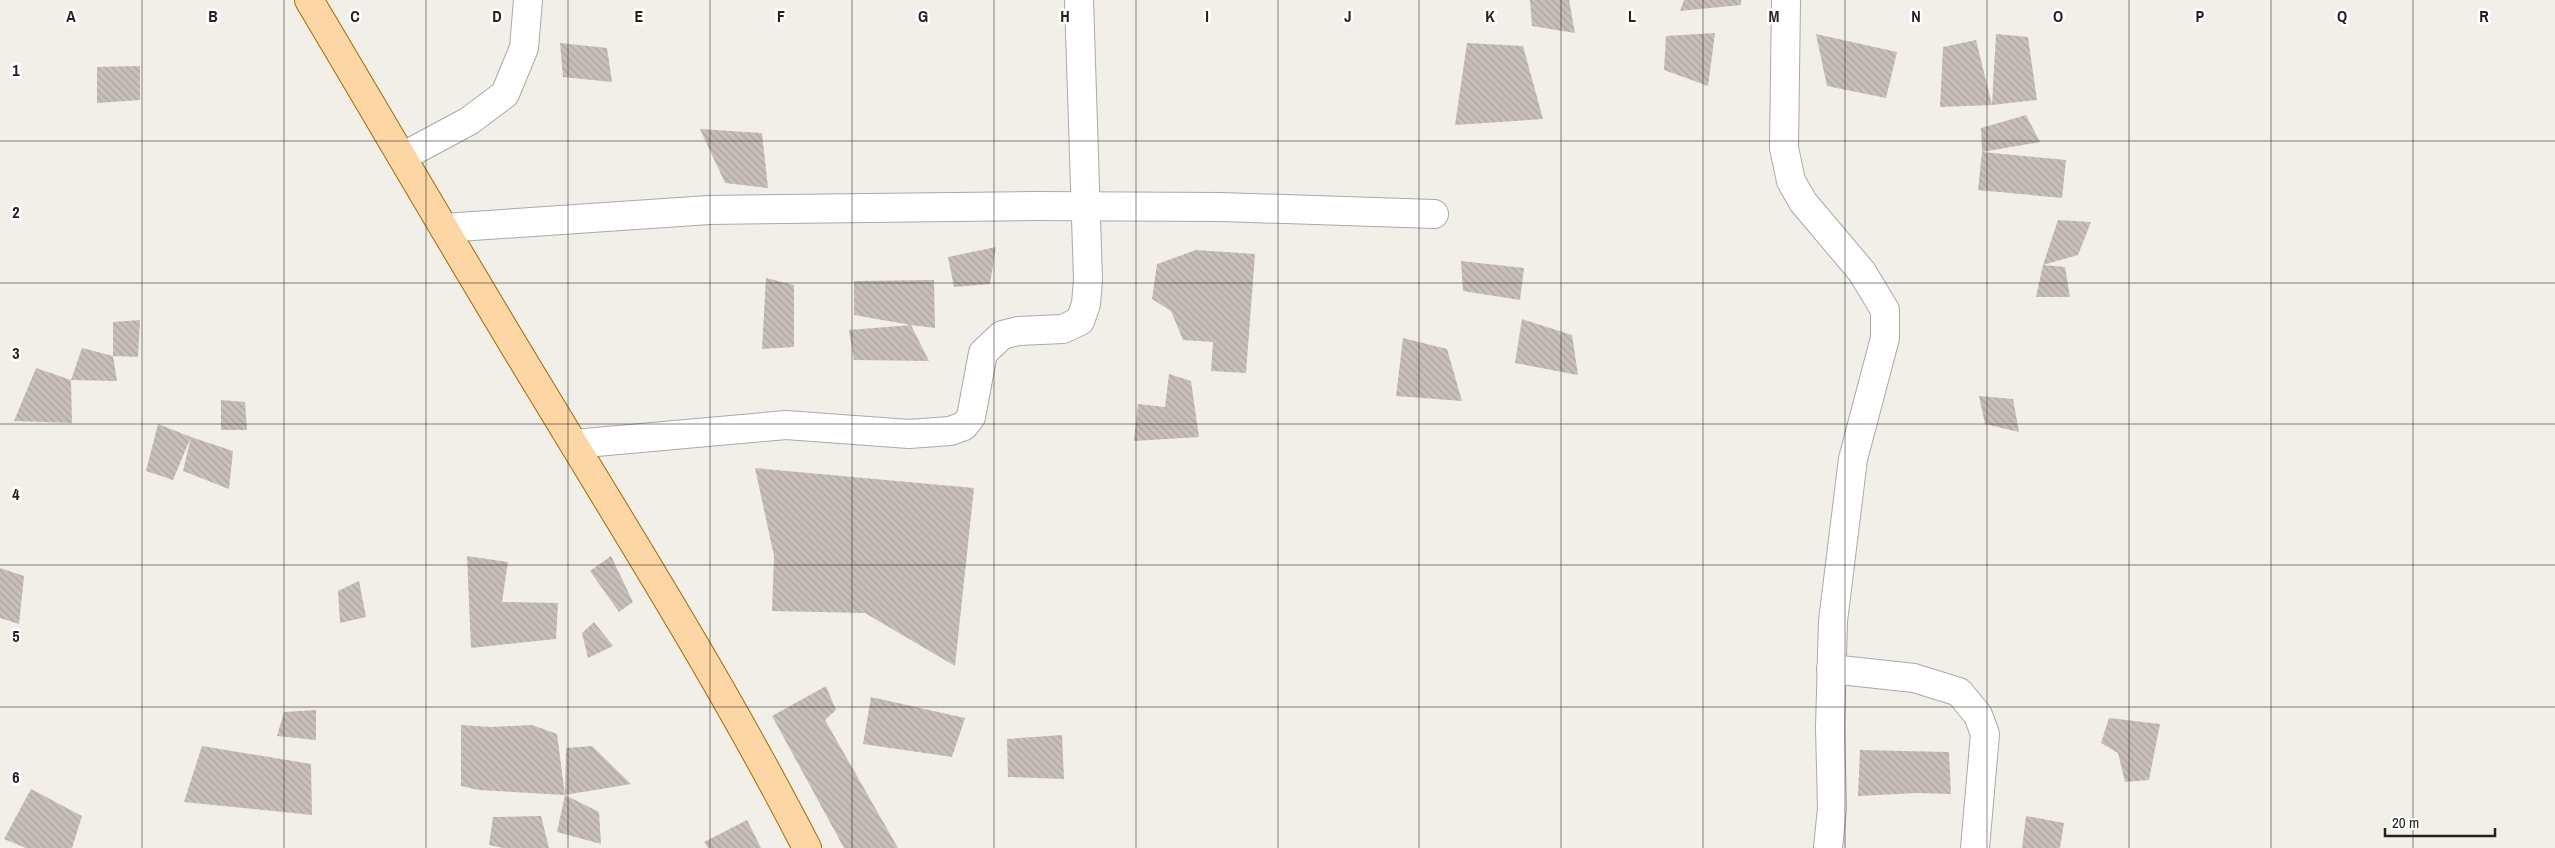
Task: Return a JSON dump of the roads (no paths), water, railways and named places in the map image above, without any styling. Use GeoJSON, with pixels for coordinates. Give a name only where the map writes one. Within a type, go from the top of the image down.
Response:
{"type":"FeatureCollection","features":[{"type":"Feature","properties":{"kind":"main road"},"geometry":{"type":"LineString","coordinates":[[309,0],[444,228],[626,527],[777,788],[808,848]]}},
{"type":"Feature","properties":{"kind":"street"},"geometry":{"type":"LineString","coordinates":[[402,157],[469,121],[505,94],[524,48],[528,0]]}},
{"type":"Feature","properties":{"kind":"street"},"geometry":{"type":"LineString","coordinates":[[574,444],[786,425],[909,434],[950,431],[964,426],[971,417],[983,353],[991,344],[1002,335],[1018,331],[1063,329],[1080,321],[1086,304],[1088,280],[1079,0]]}},
{"type":"Feature","properties":{"kind":"street"},"geometry":{"type":"LineString","coordinates":[[1786,0],[1784,148],[1791,181],[1803,202],[1862,272],[1885,310],[1884,338],[1853,458],[1832,621],[1832,808],[1828,848]]}},
{"type":"Feature","properties":{"kind":"street"},"geometry":{"type":"LineString","coordinates":[[444,228],[709,210],[1033,206],[1086,208],[1221,207],[1434,214]]}},
{"type":"Feature","properties":{"kind":"street"},"geometry":{"type":"LineString","coordinates":[[1831,669],[1914,678],[1958,692],[1978,715],[1985,734],[1975,848]]}}]}
